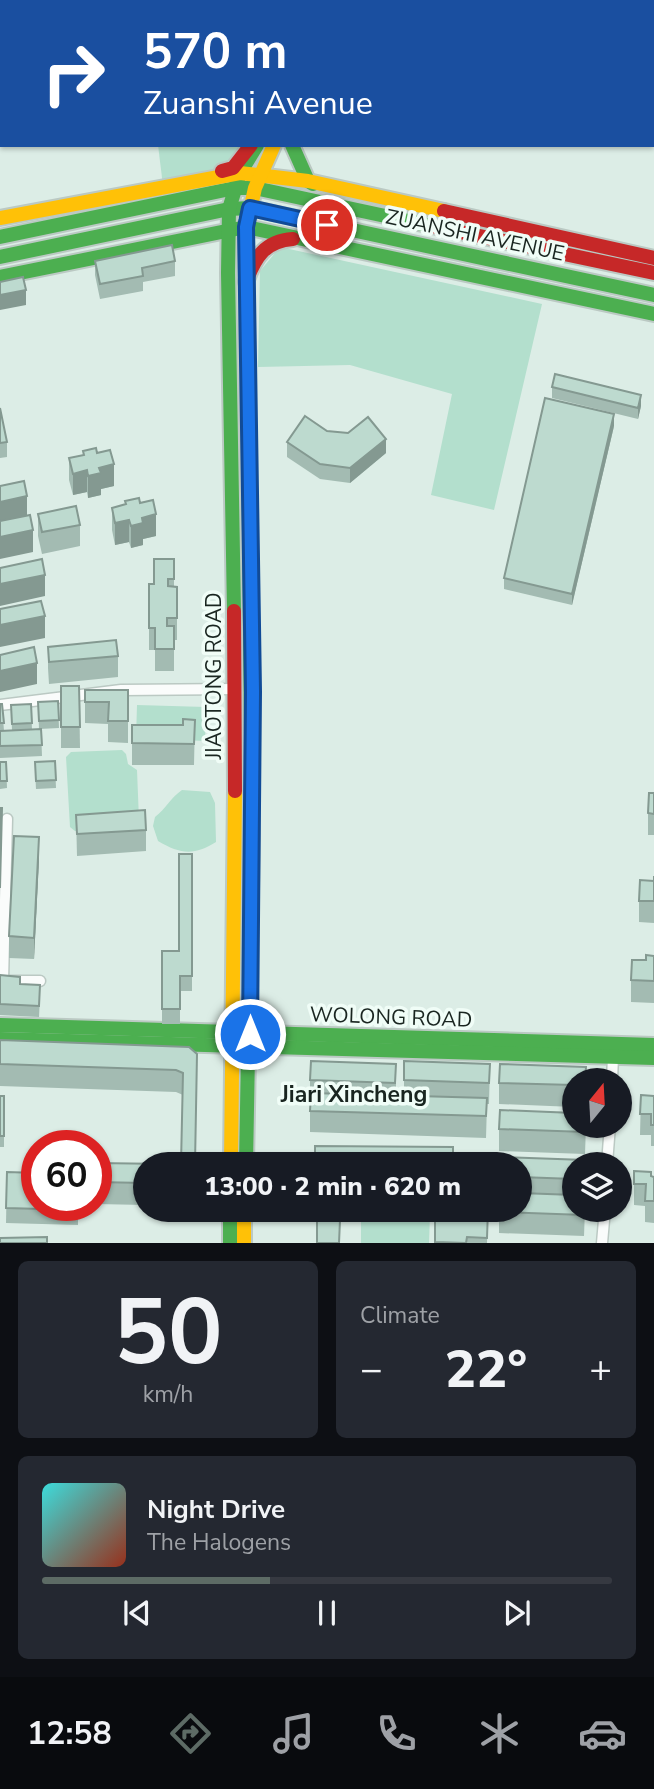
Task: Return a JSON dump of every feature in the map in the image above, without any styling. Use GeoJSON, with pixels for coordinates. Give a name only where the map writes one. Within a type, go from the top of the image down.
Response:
{"type":"FeatureCollection","features":[{"type":"Feature","properties":{"kind":"main road"},"geometry":{"type":"LineString","coordinates":[[189,181],[233,168],[249,147]]}},
{"type":"Feature","properties":{"kind":"main road","name":"JIAOTONG ROAD"},"geometry":{"type":"LineString","coordinates":[[231,1152],[236,690],[229,209],[240,173],[256,147]]}},
{"type":"Feature","properties":{"kind":"main road","name":"JIAOTONG ROAD"},"geometry":{"type":"LineString","coordinates":[[246,1152],[253,692],[246,227],[255,188],[273,147]]}},
{"type":"Feature","properties":{"kind":"main road"},"geometry":{"type":"LineString","coordinates":[[292,147],[308,181],[318,189],[364,210]]}},
{"type":"Feature","properties":{"kind":"main road"},"geometry":{"type":"LineString","coordinates":[[0,218],[189,181],[240,173],[261,174],[308,181],[649,256],[647,272]]}},
{"type":"Feature","properties":{"kind":"main road","name":"ZUANSHI AVENUE"},"geometry":{"type":"LineString","coordinates":[[0,237],[235,188],[255,188],[647,272]]}},
{"type":"Feature","properties":{"kind":"main road","name":"ZUANSHI AVENUE"},"geometry":{"type":"LineString","coordinates":[[0,257],[229,209],[250,208],[654,295]]}},
{"type":"Feature","properties":{"kind":"main road"},"geometry":{"type":"LineString","coordinates":[[0,276],[246,227],[654,314]]}},
{"type":"Feature","properties":{"kind":"main road"},"geometry":{"type":"LineString","coordinates":[[181,239],[213,239],[222,247],[228,273]]}},
{"type":"Feature","properties":{"kind":"main road"},"geometry":{"type":"LineString","coordinates":[[245,284],[255,256],[270,244],[287,239],[306,240]]}},
{"type":"Feature","properties":{"kind":"main road"},"geometry":{"type":"LineString","coordinates":[[41,248],[46,267]]}},
{"type":"Feature","properties":{"kind":"main road"},"geometry":{"type":"LineString","coordinates":[[553,292],[557,274]]}},
{"type":"Feature","properties":{"kind":"main road","name":"WOLONG ROAD"},"geometry":{"type":"LineString","coordinates":[[0,1025],[233,1040]]}},
{"type":"Feature","properties":{"kind":"main road","name":"WOLONG ROAD"},"geometry":{"type":"LineString","coordinates":[[0,1039],[654,1045]]}},
{"type":"Feature","properties":{"kind":"main road","name":"WOLONG ROAD"},"geometry":{"type":"LineString","coordinates":[[250,1040],[654,1058]]}},
{"type":"Feature","properties":{"kind":"main road"},"geometry":{"type":"LineString","coordinates":[[230,1222],[230,1243]]}},
{"type":"Feature","properties":{"kind":"main road"},"geometry":{"type":"LineString","coordinates":[[244,1222],[244,1243]]}},
{"type":"Feature","properties":{"kind":"street"},"geometry":{"type":"LineString","coordinates":[[0,705],[121,690],[236,690]]}},
{"type":"Feature","properties":{"kind":"street"},"geometry":{"type":"LineString","coordinates":[[7,818],[1,981],[40,981]]}},
{"type":"Feature","properties":{"kind":"street"},"geometry":{"type":"LineString","coordinates":[[613,1057],[613,1068]]}},
{"type":"Feature","properties":{"kind":"street"},"geometry":{"type":"LineString","coordinates":[[602,1243],[603,1222]]}},
{"type":"Feature","properties":{"kind":"green space"},"geometry":{"type":"Polygon","coordinates":[[[158,147],[249,147],[233,168],[163,186],[158,147]]]}},
{"type":"Feature","properties":{"kind":"green space"},"geometry":{"type":"Polygon","coordinates":[[[280,247],[542,304],[494,510],[431,495],[452,394],[350,365],[258,367],[260,271],[280,247]]]}},
{"type":"Feature","properties":{"kind":"green space"},"geometry":{"type":"Polygon","coordinates":[[[137,705],[206,707],[205,741],[136,738],[137,705]]]}},
{"type":"Feature","properties":{"kind":"green space"},"geometry":{"type":"Polygon","coordinates":[[[122,750],[126,754],[128,764],[137,770],[139,820],[135,828],[75,831],[70,827],[66,757],[71,752],[122,750]]]}},
{"type":"Feature","properties":{"kind":"green space"},"geometry":{"type":"Polygon","coordinates":[[[182,790],[210,792],[215,803],[216,842],[201,850],[180,851],[158,841],[153,826],[155,817],[182,790]]]}},
{"type":"Feature","properties":{"kind":"green space"},"geometry":{"type":"Polygon","coordinates":[[[361,1222],[430,1222],[429,1243],[361,1243],[361,1222]]]}},
{"type":"Feature","properties":{"kind":"building"},"geometry":{"type":"Polygon","coordinates":[[[172,245],[175,261],[142,268],[143,276],[100,284],[95,261],[172,245]]]}},
{"type":"Feature","properties":{"kind":"building"},"geometry":{"type":"Polygon","coordinates":[[[23,277],[26,290],[0,295],[0,282],[23,277]]]}},
{"type":"Feature","properties":{"kind":"building"},"geometry":{"type":"Polygon","coordinates":[[[555,374],[641,395],[638,408],[552,387],[555,374]]]}},
{"type":"Feature","properties":{"kind":"building"},"geometry":{"type":"Polygon","coordinates":[[[545,398],[614,414],[572,594],[504,578],[545,398]]]}},
{"type":"Feature","properties":{"kind":"building"},"geometry":{"type":"Polygon","coordinates":[[[0,408],[7,442],[0,443],[0,408]]]}},
{"type":"Feature","properties":{"kind":"building"},"geometry":{"type":"Polygon","coordinates":[[[305,416],[327,431],[348,433],[368,417],[386,439],[350,468],[320,464],[287,442],[305,416]]]}},
{"type":"Feature","properties":{"kind":"building"},"geometry":{"type":"Polygon","coordinates":[[[96,448],[97,453],[110,450],[114,464],[99,468],[101,473],[88,476],[87,470],[73,474],[69,458],[84,455],[83,451],[96,448]]]}},
{"type":"Feature","properties":{"kind":"building"},"geometry":{"type":"Polygon","coordinates":[[[24,481],[27,496],[0,502],[0,486],[24,481]]]}},
{"type":"Feature","properties":{"kind":"building"},"geometry":{"type":"Polygon","coordinates":[[[139,498],[140,503],[153,500],[156,514],[142,518],[143,523],[131,526],[129,520],[115,523],[112,508],[139,498]]]}},
{"type":"Feature","properties":{"kind":"building"},"geometry":{"type":"Polygon","coordinates":[[[76,506],[80,525],[42,532],[38,514],[76,506]]]}},
{"type":"Feature","properties":{"kind":"building"},"geometry":{"type":"Polygon","coordinates":[[[30,515],[33,530],[0,537],[0,521],[30,515]]]}},
{"type":"Feature","properties":{"kind":"building"},"geometry":{"type":"Polygon","coordinates":[[[42,559],[45,575],[0,584],[0,568],[42,559]]]}},
{"type":"Feature","properties":{"kind":"building"},"geometry":{"type":"Polygon","coordinates":[[[154,559],[174,559],[174,579],[168,579],[168,586],[177,587],[177,618],[167,618],[167,626],[174,626],[174,649],[155,649],[155,628],[149,628],[149,584],[154,584],[154,559]]]}},
{"type":"Feature","properties":{"kind":"building"},"geometry":{"type":"Polygon","coordinates":[[[41,601],[45,616],[0,625],[0,609],[41,601]]]}},
{"type":"Feature","properties":{"kind":"building"},"geometry":{"type":"Polygon","coordinates":[[[116,640],[118,656],[49,662],[48,647],[116,640]]]}},
{"type":"Feature","properties":{"kind":"building"},"geometry":{"type":"Polygon","coordinates":[[[34,647],[37,663],[0,671],[0,655],[34,647]]]}},
{"type":"Feature","properties":{"kind":"building"},"geometry":{"type":"Polygon","coordinates":[[[61,686],[79,686],[80,727],[61,727],[61,686]]]}},
{"type":"Feature","properties":{"kind":"building"},"geometry":{"type":"Polygon","coordinates":[[[85,690],[128,690],[128,721],[108,721],[109,702],[85,702],[85,690]]]}},
{"type":"Feature","properties":{"kind":"building"},"geometry":{"type":"Polygon","coordinates":[[[58,701],[59,720],[39,721],[38,702],[58,701]]]}},
{"type":"Feature","properties":{"kind":"building"},"geometry":{"type":"Polygon","coordinates":[[[2,704],[4,723],[0,723],[2,704]]]}},
{"type":"Feature","properties":{"kind":"building"},"geometry":{"type":"Polygon","coordinates":[[[31,704],[32,723],[12,724],[11,705],[31,704]]]}},
{"type":"Feature","properties":{"kind":"building"},"geometry":{"type":"Polygon","coordinates":[[[183,719],[195,720],[194,744],[132,743],[132,725],[183,725],[183,719]]]}},
{"type":"Feature","properties":{"kind":"building"},"geometry":{"type":"Polygon","coordinates":[[[41,729],[42,745],[0,746],[0,731],[41,729]]]}},
{"type":"Feature","properties":{"kind":"building"},"geometry":{"type":"Polygon","coordinates":[[[55,761],[56,780],[36,781],[35,762],[55,761]]]}},
{"type":"Feature","properties":{"kind":"building"},"geometry":{"type":"Polygon","coordinates":[[[0,762],[6,762],[7,781],[0,781],[0,762]]]}},
{"type":"Feature","properties":{"kind":"building"},"geometry":{"type":"Polygon","coordinates":[[[649,793],[654,793],[654,814],[648,813],[649,793]]]}},
{"type":"Feature","properties":{"kind":"building"},"geometry":{"type":"Polygon","coordinates":[[[0,808],[2,808],[0,888],[0,808]]]}},
{"type":"Feature","properties":{"kind":"building"},"geometry":{"type":"Polygon","coordinates":[[[145,810],[146,830],[77,834],[76,815],[145,810]]]}},
{"type":"Feature","properties":{"kind":"building"},"geometry":{"type":"Polygon","coordinates":[[[14,836],[39,837],[34,938],[9,936],[14,836]]]}},
{"type":"Feature","properties":{"kind":"building"},"geometry":{"type":"Polygon","coordinates":[[[179,854],[192,854],[192,976],[180,976],[180,1009],[162,1009],[162,951],[179,951],[179,854]]]}},
{"type":"Feature","properties":{"kind":"building"},"geometry":{"type":"Polygon","coordinates":[[[640,880],[654,881],[654,901],[639,901],[640,880]]]}},
{"type":"Feature","properties":{"kind":"building"},"geometry":{"type":"Polygon","coordinates":[[[646,955],[654,956],[654,981],[631,980],[632,960],[646,960],[646,955]]]}},
{"type":"Feature","properties":{"kind":"building"},"geometry":{"type":"Polygon","coordinates":[[[0,975],[20,977],[20,984],[40,985],[39,1006],[0,1004],[0,975]]]}},
{"type":"Feature","properties":{"kind":"building"},"geometry":{"type":"Polygon","coordinates":[[[0,1040],[189,1047],[197,1054],[195,1152],[181,1152],[183,1073],[176,1070],[0,1064],[0,1040]]]}},
{"type":"Feature","properties":{"kind":"building"},"geometry":{"type":"Polygon","coordinates":[[[311,1061],[396,1064],[395,1083],[310,1080],[311,1061]]]}},
{"type":"Feature","properties":{"kind":"building"},"geometry":{"type":"Polygon","coordinates":[[[404,1061],[490,1064],[489,1083],[404,1080],[404,1061]]]}},
{"type":"Feature","properties":{"kind":"building"},"geometry":{"type":"Polygon","coordinates":[[[500,1064],[586,1067],[562,1068],[562,1085],[499,1083],[500,1064]]]}},
{"type":"Feature","properties":{"kind":"building"},"geometry":{"type":"Polygon","coordinates":[[[311,1093],[487,1098],[486,1116],[310,1111],[311,1093]]]}},
{"type":"Feature","properties":{"kind":"building"},"geometry":{"type":"Polygon","coordinates":[[[641,1095],[654,1096],[654,1125],[651,1125],[651,1114],[640,1114],[641,1095]]]}},
{"type":"Feature","properties":{"kind":"building"},"geometry":{"type":"Polygon","coordinates":[[[0,1096],[4,1096],[4,1136],[0,1136],[0,1096]]]}},
{"type":"Feature","properties":{"kind":"building"},"geometry":{"type":"Polygon","coordinates":[[[500,1110],[562,1113],[562,1131],[499,1129],[500,1110]]]}},
{"type":"Feature","properties":{"kind":"building"},"geometry":{"type":"Polygon","coordinates":[[[315,1146],[453,1147],[453,1152],[315,1152],[315,1146]]]}},
{"type":"Feature","properties":{"kind":"building"},"geometry":{"type":"Polygon","coordinates":[[[532,1158],[562,1159],[562,1179],[532,1177],[532,1158]]]}},
{"type":"Feature","properties":{"kind":"building"},"geometry":{"type":"Polygon","coordinates":[[[112,1163],[133,1164],[133,1183],[112,1182],[112,1163]]]}},
{"type":"Feature","properties":{"kind":"building"},"geometry":{"type":"Polygon","coordinates":[[[634,1171],[651,1172],[654,1177],[654,1201],[645,1201],[646,1184],[634,1184],[634,1171]]]}},
{"type":"Feature","properties":{"kind":"building"},"geometry":{"type":"Polygon","coordinates":[[[7,1172],[21,1172],[21,1208],[6,1208],[7,1172]]]}},
{"type":"Feature","properties":{"kind":"building"},"geometry":{"type":"Polygon","coordinates":[[[532,1193],[562,1195],[562,1214],[532,1213],[532,1193]]]}},
{"type":"Feature","properties":{"kind":"building"},"geometry":{"type":"Polygon","coordinates":[[[317,1222],[340,1222],[339,1243],[317,1243],[317,1222]]]}},
{"type":"Feature","properties":{"kind":"building"},"geometry":{"type":"Polygon","coordinates":[[[435,1222],[488,1222],[487,1238],[467,1237],[466,1243],[435,1242],[435,1222]]]}},
{"type":"Feature","properties":{"kind":"building"},"geometry":{"type":"Polygon","coordinates":[[[47,1237],[47,1243],[0,1243],[0,1238],[47,1237]]]}},
{"type":"Feature","properties":{"kind":"traffic: fast"},"geometry":{"type":"LineString","coordinates":[[234,611],[229,209],[240,173],[256,147]]}},
{"type":"Feature","properties":{"kind":"traffic: fast"},"geometry":{"type":"LineString","coordinates":[[293,147],[308,181],[313,184]]}},
{"type":"Feature","properties":{"kind":"traffic: fast"},"geometry":{"type":"LineString","coordinates":[[0,237],[235,188],[255,188],[432,226]]}},
{"type":"Feature","properties":{"kind":"traffic: fast"},"geometry":{"type":"LineString","coordinates":[[0,257],[229,209],[250,208],[654,295]]}},
{"type":"Feature","properties":{"kind":"traffic: fast"},"geometry":{"type":"LineString","coordinates":[[0,277],[246,227],[654,314]]}},
{"type":"Feature","properties":{"kind":"traffic: fast"},"geometry":{"type":"LineString","coordinates":[[246,229],[252,834],[246,1152]]}},
{"type":"Feature","properties":{"kind":"traffic: fast"},"geometry":{"type":"LineString","coordinates":[[0,1025],[654,1045]]}},
{"type":"Feature","properties":{"kind":"traffic: fast"},"geometry":{"type":"LineString","coordinates":[[0,1039],[654,1058]]}},
{"type":"Feature","properties":{"kind":"traffic: fast"},"geometry":{"type":"LineString","coordinates":[[230,1222],[230,1243]]}},
{"type":"Feature","properties":{"kind":"traffic: slow"},"geometry":{"type":"LineString","coordinates":[[246,229],[255,188],[273,147]]}},
{"type":"Feature","properties":{"kind":"traffic: slow"},"geometry":{"type":"LineString","coordinates":[[0,218],[240,173],[308,181],[444,211]]}},
{"type":"Feature","properties":{"kind":"traffic: slow"},"geometry":{"type":"LineString","coordinates":[[231,1152],[235,791]]}},
{"type":"Feature","properties":{"kind":"traffic: slow"},"geometry":{"type":"LineString","coordinates":[[244,1222],[244,1243]]}},
{"type":"Feature","properties":{"kind":"traffic: jam"},"geometry":{"type":"LineString","coordinates":[[222,171],[233,168],[249,147]]}},
{"type":"Feature","properties":{"kind":"traffic: jam"},"geometry":{"type":"LineString","coordinates":[[444,211],[654,258]]}},
{"type":"Feature","properties":{"kind":"traffic: jam"},"geometry":{"type":"LineString","coordinates":[[432,226],[654,273]]}},
{"type":"Feature","properties":{"kind":"traffic: jam"},"geometry":{"type":"LineString","coordinates":[[246,282],[262,252],[275,243],[293,239]]}},
{"type":"Feature","properties":{"kind":"traffic: jam"},"geometry":{"type":"LineString","coordinates":[[234,611],[235,791]]}},
{"type":"Feature","properties":{"kind":"district","name":"Jiari Xincheng"},"geometry":{"type":"Point","coordinates":[354,1094]}},
{"type":"Feature","properties":{"kind":"route"},"geometry":{"type":"LineString","coordinates":[[250,1034],[253,692],[246,227],[250,208],[327,225]]}}]}
